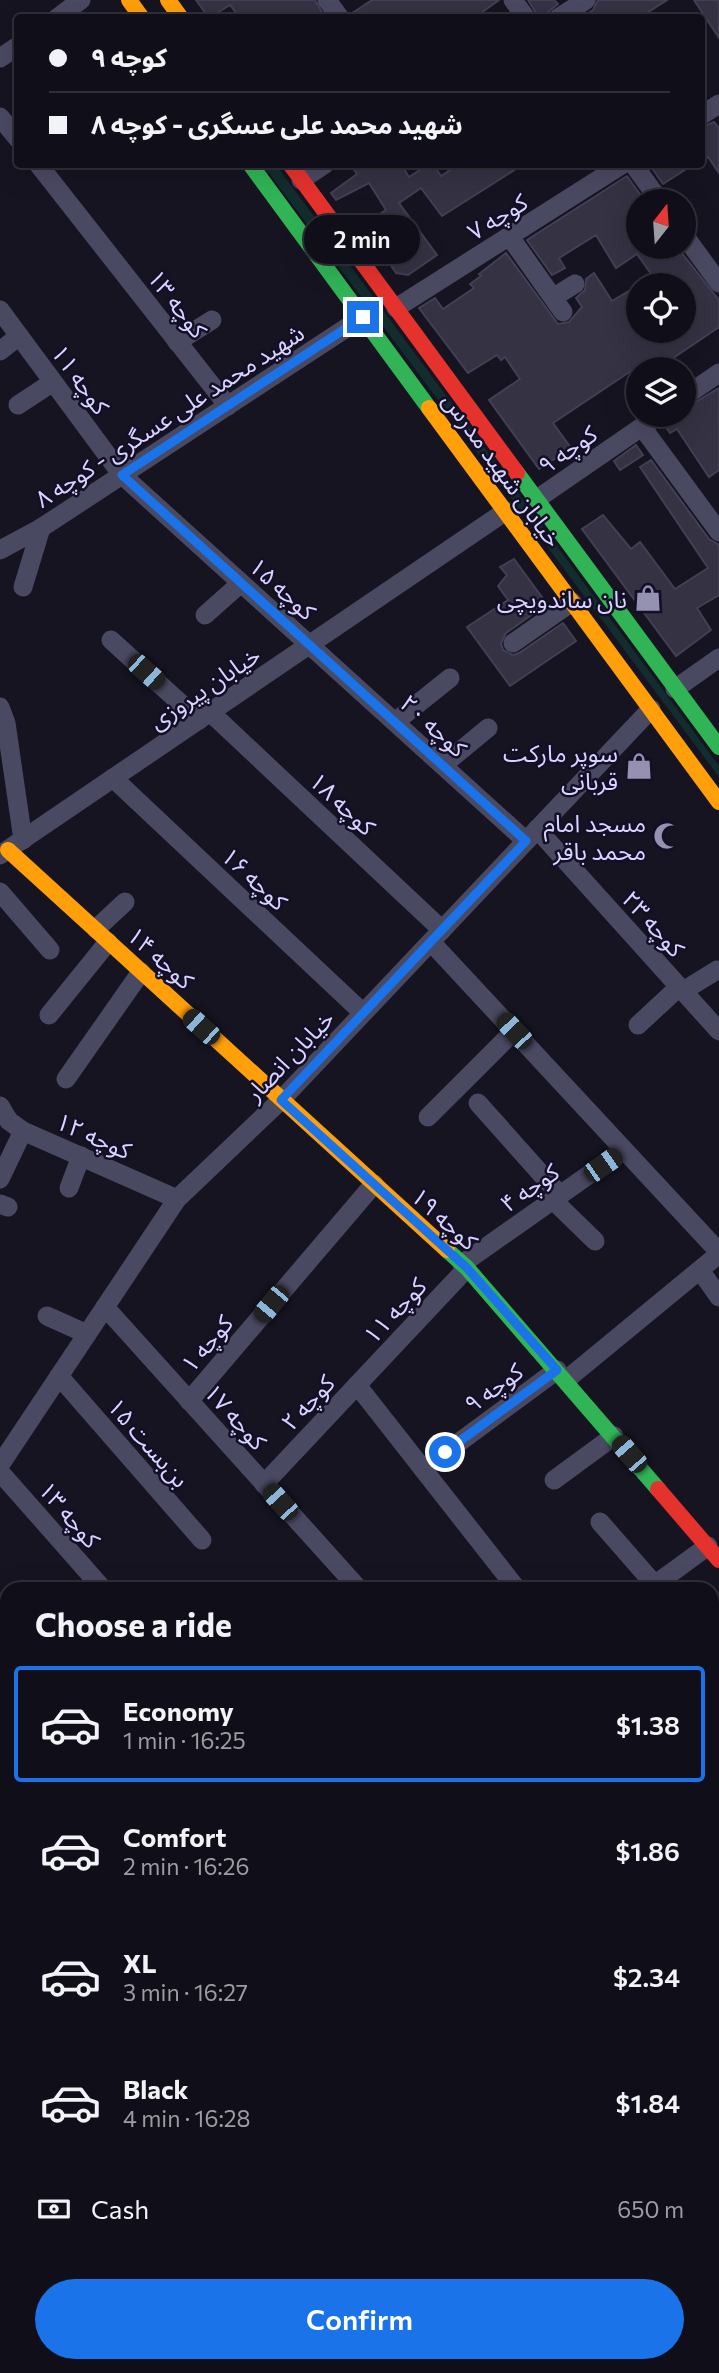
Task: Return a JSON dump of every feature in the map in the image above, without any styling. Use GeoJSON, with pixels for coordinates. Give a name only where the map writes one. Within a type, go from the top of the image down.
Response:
{"type":"FeatureCollection","features":[{"type":"Feature","properties":{"kind":"main road","name":"خیابان شهید مدرس"},"geometry":{"type":"LineString","coordinates":[[253,168],[719,802]]}},
{"type":"Feature","properties":{"kind":"main road","name":"خیابان شهید مدرس"},"geometry":{"type":"LineString","coordinates":[[295,172],[719,747]]}},
{"type":"Feature","properties":{"kind":"main road","name":"کوچه ۱۴"},"geometry":{"type":"LineString","coordinates":[[10,849],[281,1100]]}},
{"type":"Feature","properties":{"kind":"main road","name":"کوچه ۱۹"},"geometry":{"type":"LineString","coordinates":[[281,1100],[464,1266],[562,1375],[713,1553]]}},
{"type":"Feature","properties":{"kind":"street"},"geometry":{"type":"LineString","coordinates":[[62,14],[81,0]]}},
{"type":"Feature","properties":{"kind":"street"},"geometry":{"type":"LineString","coordinates":[[564,14],[586,0]]}},
{"type":"Feature","properties":{"kind":"street"},"geometry":{"type":"LineString","coordinates":[[0,117],[14,134]]}},
{"type":"Feature","properties":{"kind":"street","name":"کوچه ۱۳"},"geometry":{"type":"LineString","coordinates":[[41,168],[228,406]]}},
{"type":"Feature","properties":{"kind":"street","name":"کوچه ۷"},"geometry":{"type":"LineString","coordinates":[[396,308],[617,168]]}},
{"type":"Feature","properties":{"kind":"street"},"geometry":{"type":"LineString","coordinates":[[636,168],[651,189]]}},
{"type":"Feature","properties":{"kind":"street"},"geometry":{"type":"LineString","coordinates":[[510,237],[559,305],[575,284]]}},
{"type":"Feature","properties":{"kind":"street"},"geometry":{"type":"LineString","coordinates":[[696,251],[719,283]]}},
{"type":"Feature","properties":{"kind":"street","name":"کوچه ۱۱"},"geometry":{"type":"LineString","coordinates":[[1,311],[122,475]]}},
{"type":"Feature","properties":{"kind":"street","name":"شهید محمد علی عسگری - کوچه ۸"},"geometry":{"type":"LineString","coordinates":[[0,550],[41,528],[363,317]]}},
{"type":"Feature","properties":{"kind":"street"},"geometry":{"type":"LineString","coordinates":[[177,342],[212,320]]}},
{"type":"Feature","properties":{"kind":"street"},"geometry":{"type":"LineString","coordinates":[[0,351],[19,336]]}},
{"type":"Feature","properties":{"kind":"street"},"geometry":{"type":"LineString","coordinates":[[696,389],[719,373]]}},
{"type":"Feature","properties":{"kind":"street"},"geometry":{"type":"LineString","coordinates":[[18,405],[53,382]]}},
{"type":"Feature","properties":{"kind":"street"},"geometry":{"type":"LineString","coordinates":[[642,427],[719,532]]}},
{"type":"Feature","properties":{"kind":"street","name":"کوچه ۹"},"geometry":{"type":"LineString","coordinates":[[537,499],[642,427]]}},
{"type":"Feature","properties":{"kind":"street","name":"کوچه ۱۵"},"geometry":{"type":"LineString","coordinates":[[122,475],[309,645]]}},
{"type":"Feature","properties":{"kind":"street","name":"خیابان پیروزی"},"geometry":{"type":"LineString","coordinates":[[10,849],[506,511]]}},
{"type":"Feature","properties":{"kind":"street"},"geometry":{"type":"LineString","coordinates":[[23,587],[41,528]]}},
{"type":"Feature","properties":{"kind":"street"},"geometry":{"type":"LineString","coordinates":[[205,615],[241,583]]}},
{"type":"Feature","properties":{"kind":"street"},"geometry":{"type":"LineString","coordinates":[[513,643],[572,602]]}},
{"type":"Feature","properties":{"kind":"street"},"geometry":{"type":"LineString","coordinates":[[111,640],[205,716]]}},
{"type":"Feature","properties":{"kind":"street","name":"کوچه ۲۰"},"geometry":{"type":"LineString","coordinates":[[309,645],[443,765],[531,835]]}},
{"type":"Feature","properties":{"kind":"street"},"geometry":{"type":"LineString","coordinates":[[675,689],[719,658]]}},
{"type":"Feature","properties":{"kind":"street"},"geometry":{"type":"LineString","coordinates":[[395,722],[450,678]]}},
{"type":"Feature","properties":{"kind":"street"},"geometry":{"type":"LineString","coordinates":[[0,707],[6,723],[10,849]]}},
{"type":"Feature","properties":{"kind":"street","name":"خیابان انصار"},"geometry":{"type":"LineString","coordinates":[[0,1465],[177,1199],[281,1100],[651,709]]}},
{"type":"Feature","properties":{"kind":"street","name":"کوچه ۱۸"},"geometry":{"type":"LineString","coordinates":[[205,716],[437,936],[514,1031],[624,1150]]}},
{"type":"Feature","properties":{"kind":"street"},"geometry":{"type":"LineString","coordinates":[[443,765],[488,728]]}},
{"type":"Feature","properties":{"kind":"street","name":"کوچه ۱۶"},"geometry":{"type":"LineString","coordinates":[[113,778],[363,1013]]}},
{"type":"Feature","properties":{"kind":"street","name":"کوچه ۲۳"},"geometry":{"type":"LineString","coordinates":[[531,835],[681,989]]}},
{"type":"Feature","properties":{"kind":"street"},"geometry":{"type":"LineString","coordinates":[[0,892],[50,950]]}},
{"type":"Feature","properties":{"kind":"street"},"geometry":{"type":"LineString","coordinates":[[49,1015],[125,902]]}},
{"type":"Feature","properties":{"kind":"street"},"geometry":{"type":"LineString","coordinates":[[638,1024],[681,989],[717,970]]}},
{"type":"Feature","properties":{"kind":"street"},"geometry":{"type":"LineString","coordinates":[[66,1079],[141,972]]}},
{"type":"Feature","properties":{"kind":"street"},"geometry":{"type":"LineString","coordinates":[[681,989],[719,1031]]}},
{"type":"Feature","properties":{"kind":"street"},"geometry":{"type":"LineString","coordinates":[[428,1117],[514,1031]]}},
{"type":"Feature","properties":{"kind":"street"},"geometry":{"type":"LineString","coordinates":[[478,1103],[595,1241]]}},
{"type":"Feature","properties":{"kind":"street","name":"کوچه ۱۲"},"geometry":{"type":"LineString","coordinates":[[0,1106],[9,1121],[23,1131],[177,1199]]}},
{"type":"Feature","properties":{"kind":"street"},"geometry":{"type":"LineString","coordinates":[[0,1144],[23,1131]]}},
{"type":"Feature","properties":{"kind":"street"},"geometry":{"type":"LineString","coordinates":[[0,1179],[23,1131]]}},
{"type":"Feature","properties":{"kind":"street"},"geometry":{"type":"LineString","coordinates":[[562,1375],[719,1253],[624,1150]]}},
{"type":"Feature","properties":{"kind":"street","name":"کوچه ۴"},"geometry":{"type":"LineString","coordinates":[[464,1266],[624,1150]]}},
{"type":"Feature","properties":{"kind":"street"},"geometry":{"type":"LineString","coordinates":[[69,1188],[81,1156]]}},
{"type":"Feature","properties":{"kind":"street","name":"کوچه ۱"},"geometry":{"type":"LineString","coordinates":[[189,1401],[374,1184]]}},
{"type":"Feature","properties":{"kind":"street","name":"کوچه ۱۱"},"geometry":{"type":"LineString","coordinates":[[357,1385],[464,1266]]}},
{"type":"Feature","properties":{"kind":"street"},"geometry":{"type":"LineString","coordinates":[[700,1270],[719,1297]]}},
{"type":"Feature","properties":{"kind":"street","name":"کوچه ۱۷"},"geometry":{"type":"LineString","coordinates":[[105,1307],[353,1582]]}},
{"type":"Feature","properties":{"kind":"street"},"geometry":{"type":"LineString","coordinates":[[47,1316],[88,1334]]}},
{"type":"Feature","properties":{"kind":"street","name":"کوچه ۹"},"geometry":{"type":"LineString","coordinates":[[423,1469],[562,1375]]}},
{"type":"Feature","properties":{"kind":"street","name":"بن‌بست ۱۵"},"geometry":{"type":"LineString","coordinates":[[60,1376],[202,1540]]}},
{"type":"Feature","properties":{"kind":"street"},"geometry":{"type":"LineString","coordinates":[[357,1385],[511,1582]]}},
{"type":"Feature","properties":{"kind":"street","name":"کوچه ۲"},"geometry":{"type":"LineString","coordinates":[[264,1484],[357,1385]]}},
{"type":"Feature","properties":{"kind":"street"},"geometry":{"type":"LineString","coordinates":[[554,1480],[614,1436]]}},
{"type":"Feature","properties":{"kind":"street","name":"کوچه ۱۳"},"geometry":{"type":"LineString","coordinates":[[0,1472],[97,1582]]}},
{"type":"Feature","properties":{"kind":"street"},"geometry":{"type":"LineString","coordinates":[[600,1521],[648,1582]]}},
{"type":"Feature","properties":{"kind":"street"},"geometry":{"type":"LineString","coordinates":[[661,1582],[713,1553]]}},
{"type":"Feature","properties":{"kind":"green space"},"geometry":{"type":"Polygon","coordinates":[[[265,168],[278,168],[719,766],[719,777],[265,168]]]}},
{"type":"Feature","properties":{"kind":"building"},"geometry":{"type":"Polygon","coordinates":[[[196,0],[315,0],[323,14],[237,14],[230,5],[215,14],[206,14],[196,0]]]}},
{"type":"Feature","properties":{"kind":"building"},"geometry":{"type":"Polygon","coordinates":[[[372,0],[499,0],[480,14],[351,14],[372,0]]]}},
{"type":"Feature","properties":{"kind":"building"},"geometry":{"type":"Polygon","coordinates":[[[528,0],[554,0],[558,4],[547,14],[537,14],[528,0]]]}},
{"type":"Feature","properties":{"kind":"building"},"geometry":{"type":"Polygon","coordinates":[[[598,0],[667,0],[645,14],[587,14],[593,10],[598,0]]]}},
{"type":"Feature","properties":{"kind":"building"},"geometry":{"type":"Polygon","coordinates":[[[694,0],[719,0],[719,38],[705,14],[694,0]]]}},
{"type":"Feature","properties":{"kind":"building"},"geometry":{"type":"Polygon","coordinates":[[[714,122],[719,128],[719,173],[708,157],[705,158],[705,126],[714,122]]]}},
{"type":"Feature","properties":{"kind":"building"},"geometry":{"type":"Polygon","coordinates":[[[353,168],[403,168],[409,177],[423,168],[436,168],[441,176],[453,168],[518,168],[442,216],[421,188],[399,203],[437,255],[408,275],[396,273],[383,253],[396,245],[392,237],[395,235],[381,213],[386,210],[369,183],[336,200],[331,193],[357,174],[353,168]]]}},
{"type":"Feature","properties":{"kind":"building"},"geometry":{"type":"Polygon","coordinates":[[[652,168],[688,168],[663,184],[652,168]]]}},
{"type":"Feature","properties":{"kind":"building"},"geometry":{"type":"Polygon","coordinates":[[[627,176],[636,189],[626,189],[626,259],[630,259],[616,268],[596,235],[559,258],[565,268],[552,275],[527,240],[627,176]]]}},
{"type":"Feature","properties":{"kind":"building"},"geometry":{"type":"Polygon","coordinates":[[[506,253],[558,324],[569,322],[582,307],[576,298],[585,290],[586,279],[594,273],[612,301],[626,293],[626,343],[695,343],[675,357],[626,357],[626,374],[553,423],[571,448],[539,469],[489,400],[520,379],[505,357],[501,360],[497,355],[468,373],[419,308],[435,298],[443,309],[474,288],[470,284],[481,276],[479,274],[506,253]]]}},
{"type":"Feature","properties":{"kind":"building"},"geometry":{"type":"Polygon","coordinates":[[[641,259],[687,259],[719,300],[719,327],[696,343],[696,273],[650,273],[641,259]]]}},
{"type":"Feature","properties":{"kind":"building"},"geometry":{"type":"Polygon","coordinates":[[[719,388],[719,470],[709,477],[677,429],[670,433],[666,427],[696,427],[696,402],[719,388]]]}},
{"type":"Feature","properties":{"kind":"building"},"geometry":{"type":"Polygon","coordinates":[[[636,445],[643,455],[620,470],[614,461],[636,445]]]}},
{"type":"Feature","properties":{"kind":"building"},"geometry":{"type":"Polygon","coordinates":[[[651,460],[709,539],[719,545],[719,595],[697,608],[711,630],[676,656],[582,529],[603,515],[631,549],[640,542],[675,589],[708,568],[640,467],[651,460]]]}},
{"type":"Feature","properties":{"kind":"building"},"geometry":{"type":"Polygon","coordinates":[[[514,559],[547,604],[506,633],[501,643],[503,650],[513,655],[519,653],[563,623],[576,641],[510,686],[467,627],[508,600],[498,586],[507,575],[500,567],[514,559]]]}},
{"type":"Feature","properties":{"kind":"traffic: fast"},"geometry":{"type":"LineString","coordinates":[[253,168],[429,408]]}},
{"type":"Feature","properties":{"kind":"traffic: fast"},"geometry":{"type":"LineString","coordinates":[[517,473],[719,747]]}},
{"type":"Feature","properties":{"kind":"traffic: fast"},"geometry":{"type":"LineString","coordinates":[[447,1250],[467,1268],[658,1489]]}},
{"type":"Feature","properties":{"kind":"traffic: slow"},"geometry":{"type":"LineString","coordinates":[[129,0],[139,14]]}},
{"type":"Feature","properties":{"kind":"traffic: slow"},"geometry":{"type":"LineString","coordinates":[[168,0],[178,14]]}},
{"type":"Feature","properties":{"kind":"traffic: slow"},"geometry":{"type":"LineString","coordinates":[[429,408],[719,802]]}},
{"type":"Feature","properties":{"kind":"traffic: slow"},"geometry":{"type":"LineString","coordinates":[[8,850],[447,1250]]}},
{"type":"Feature","properties":{"kind":"traffic: jam"},"geometry":{"type":"LineString","coordinates":[[293,168],[517,473]]}},
{"type":"Feature","properties":{"kind":"traffic: jam"},"geometry":{"type":"LineString","coordinates":[[658,1489],[719,1560]]}},
{"type":"Feature","properties":{"kind":"place","name":"نان ساندویچی"},"geometry":{"type":"Point","coordinates":[648,598]}},
{"type":"Feature","properties":{"kind":"place","name":"سوپر مارکت قربانی"},"geometry":{"type":"Point","coordinates":[639,766]}},
{"type":"Feature","properties":{"kind":"place","name":"مسجد امام محمد باقر"},"geometry":{"type":"Point","coordinates":[667,836]}},
{"type":"Feature","properties":{"kind":"route"},"geometry":{"type":"LineString","coordinates":[[363,317],[122,475],[526,841],[281,1100],[467,1268],[557,1370],[445,1452]]}}]}
